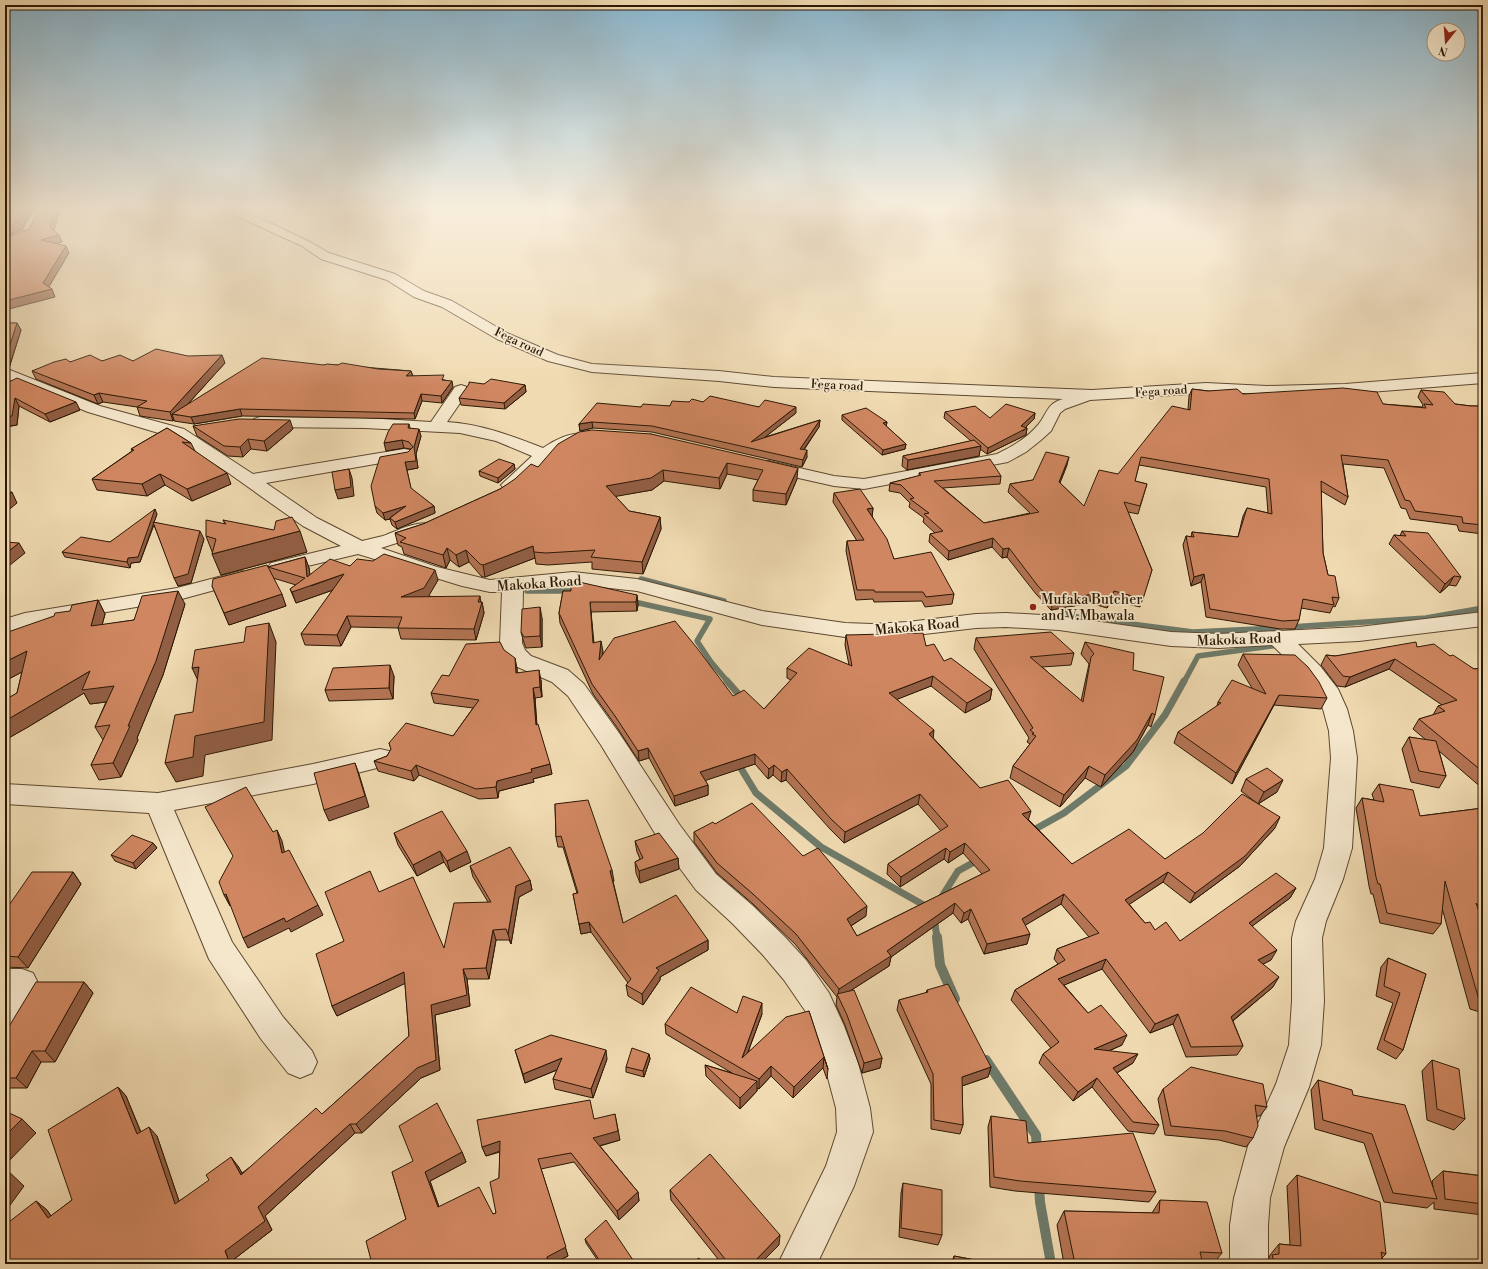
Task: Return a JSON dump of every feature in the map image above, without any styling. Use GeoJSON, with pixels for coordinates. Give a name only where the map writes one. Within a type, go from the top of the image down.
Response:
{"type":"FeatureCollection","features":[{"type":"Feature","properties":{"kind":"street","name":"Fega road"},"geometry":{"type":"LineString","coordinates":[[361,268],[391,278],[419,294],[456,309],[502,336],[553,358],[575,365],[608,370],[719,376],[774,382],[1092,395],[1201,388],[1260,391],[1345,389],[1483,378]]}},
{"type":"Feature","properties":{"kind":"street"},"geometry":{"type":"LineString","coordinates":[[5,373],[94,409],[178,433],[198,429]]}},
{"type":"Feature","properties":{"kind":"street"},"geometry":{"type":"LineString","coordinates":[[1466,379],[1483,384]]}},
{"type":"Feature","properties":{"kind":"street"},"geometry":{"type":"LineString","coordinates":[[436,426],[461,390]]}},
{"type":"Feature","properties":{"kind":"street"},"geometry":{"type":"LineString","coordinates":[[750,461],[834,481],[864,484],[1002,458],[1013,453],[1035,436],[1046,425],[1053,411],[1059,406],[1092,395]]}},
{"type":"Feature","properties":{"kind":"street"},"geometry":{"type":"LineString","coordinates":[[242,422],[365,423],[436,426],[476,431],[501,437],[544,455]]}},
{"type":"Feature","properties":{"kind":"street","name":"Makoka Road"},"geometry":{"type":"LineString","coordinates":[[178,433],[310,522],[360,548],[469,582],[490,586],[513,585],[573,578],[637,585],[762,618],[845,630],[872,631],[907,629],[976,621],[1006,620],[1059,623],[1194,641],[1359,634],[1483,619]]}},
{"type":"Feature","properties":{"kind":"street"},"geometry":{"type":"LineString","coordinates":[[494,495],[510,486],[544,455],[563,443],[576,438],[593,435]]}},
{"type":"Feature","properties":{"kind":"street"},"geometry":{"type":"LineString","coordinates":[[249,480],[404,454]]}},
{"type":"Feature","properties":{"kind":"street"},"geometry":{"type":"LineString","coordinates":[[5,626],[33,618],[178,594],[324,555],[360,548],[393,539],[436,522]]}},
{"type":"Feature","properties":{"kind":"street"},"geometry":{"type":"LineString","coordinates":[[513,585],[511,643],[515,654],[523,661],[560,676],[576,690],[610,739],[665,826],[706,882],[773,944],[795,970],[818,1003],[828,1026],[841,1063],[853,1108],[855,1132],[841,1173],[797,1264]]}},
{"type":"Feature","properties":{"kind":"street"},"geometry":{"type":"LineString","coordinates":[[1249,1264],[1249,1225],[1252,1198],[1266,1146],[1292,1087],[1304,1045],[1308,1001],[1307,938],[1311,921],[1329,879],[1338,848],[1344,758],[1340,731],[1326,689],[1312,671],[1285,644],[1276,638]]}},
{"type":"Feature","properties":{"kind":"street"},"geometry":{"type":"LineString","coordinates":[[5,794],[158,803],[313,774],[380,758]]}},
{"type":"Feature","properties":{"kind":"street"},"geometry":{"type":"LineString","coordinates":[[158,803],[220,950],[272,1028],[300,1062]]}},
{"type":"Feature","properties":{"kind":"street"},"geometry":{"type":"LineString","coordinates":[[5,983],[22,983],[5,1014]]}},
{"type":"Feature","properties":{"kind":"building"},"geometry":{"type":"Polygon","coordinates":[[[5,268],[52,268],[43,283],[52,289],[5,301],[5,268]]]}},
{"type":"Feature","properties":{"kind":"building"},"geometry":{"type":"Polygon","coordinates":[[[5,323],[17,323],[5,360],[5,323]]]}},
{"type":"Feature","properties":{"kind":"building"},"geometry":{"type":"Polygon","coordinates":[[[156,349],[188,356],[222,355],[170,412],[137,407],[147,401],[99,393],[94,395],[32,371],[54,362],[66,359],[70,362],[90,355],[102,361],[120,355],[133,361],[156,349]]]}},
{"type":"Feature","properties":{"kind":"building"},"geometry":{"type":"Polygon","coordinates":[[[262,358],[324,365],[338,365],[342,363],[378,369],[411,371],[406,376],[444,375],[442,380],[452,381],[441,396],[421,394],[414,413],[240,409],[191,417],[172,414],[262,358]]]}},
{"type":"Feature","properties":{"kind":"building"},"geometry":{"type":"Polygon","coordinates":[[[17,378],[76,402],[45,414],[15,398],[12,416],[5,417],[5,384],[17,378]]]}},
{"type":"Feature","properties":{"kind":"building"},"geometry":{"type":"Polygon","coordinates":[[[491,379],[525,385],[504,403],[459,398],[469,382],[484,384],[491,379]]]}},
{"type":"Feature","properties":{"kind":"building"},"geometry":{"type":"Polygon","coordinates":[[[1343,388],[1377,392],[1383,404],[1426,408],[1424,404],[1433,405],[1421,390],[1444,392],[1455,404],[1483,406],[1483,525],[1463,523],[1462,517],[1415,511],[1410,501],[1405,500],[1388,460],[1341,455],[1348,497],[1321,481],[1323,553],[1328,575],[1335,576],[1339,598],[1332,597],[1334,605],[1303,599],[1299,620],[1283,621],[1210,609],[1204,574],[1194,577],[1186,536],[1194,537],[1192,532],[1238,537],[1247,508],[1272,514],[1269,479],[1141,457],[1135,481],[1147,484],[1140,506],[1124,502],[1152,570],[1143,599],[1114,591],[1110,600],[1092,594],[1053,602],[1038,586],[1009,548],[1003,549],[993,538],[949,551],[930,534],[943,531],[924,514],[929,513],[910,499],[914,498],[901,485],[890,483],[921,475],[919,473],[990,459],[1001,476],[934,481],[984,523],[1039,512],[1010,484],[1033,480],[1046,452],[1069,457],[1059,482],[1084,506],[1099,470],[1118,474],[1172,406],[1190,410],[1192,389],[1208,391],[1237,389],[1243,394],[1343,388]]]}},
{"type":"Feature","properties":{"kind":"building"},"geometry":{"type":"Polygon","coordinates":[[[710,396],[759,407],[765,400],[796,407],[751,442],[820,420],[800,449],[807,450],[803,460],[652,426],[592,422],[579,424],[597,403],[641,407],[643,404],[670,406],[672,401],[689,402],[692,399],[703,402],[710,396]]]}},
{"type":"Feature","properties":{"kind":"building"},"geometry":{"type":"Polygon","coordinates":[[[1006,404],[1035,413],[1021,426],[1027,428],[988,448],[945,412],[975,406],[990,418],[1006,404]]]}},
{"type":"Feature","properties":{"kind":"building"},"geometry":{"type":"Polygon","coordinates":[[[866,408],[887,422],[883,423],[906,444],[883,450],[842,415],[866,408]]]}},
{"type":"Feature","properties":{"kind":"building"},"geometry":{"type":"Polygon","coordinates":[[[239,419],[290,420],[264,441],[248,439],[240,447],[224,446],[193,426],[239,419]]]}},
{"type":"Feature","properties":{"kind":"building"},"geometry":{"type":"Polygon","coordinates":[[[393,424],[409,424],[408,428],[419,429],[414,447],[416,461],[405,462],[411,488],[434,506],[395,522],[390,518],[406,506],[383,513],[375,506],[371,486],[380,457],[408,452],[413,447],[409,442],[402,440],[384,443],[393,424]]]}},
{"type":"Feature","properties":{"kind":"building"},"geometry":{"type":"Polygon","coordinates":[[[167,428],[191,443],[182,442],[227,473],[187,489],[160,474],[142,484],[92,479],[134,450],[131,449],[167,428]]]}},
{"type":"Feature","properties":{"kind":"building"},"geometry":{"type":"Polygon","coordinates":[[[592,430],[651,434],[798,468],[786,494],[753,490],[763,470],[727,463],[719,478],[663,470],[651,478],[606,486],[629,511],[660,517],[642,562],[591,557],[595,550],[546,553],[534,552],[533,546],[483,565],[480,564],[466,550],[456,555],[447,548],[443,555],[400,542],[406,538],[395,533],[423,524],[500,489],[515,479],[531,464],[538,467],[558,444],[579,432],[592,430]]]}},
{"type":"Feature","properties":{"kind":"building"},"geometry":{"type":"Polygon","coordinates":[[[974,440],[981,446],[908,460],[903,456],[974,440]]]}},
{"type":"Feature","properties":{"kind":"building"},"geometry":{"type":"Polygon","coordinates":[[[499,459],[514,464],[498,478],[479,471],[499,459]]]}},
{"type":"Feature","properties":{"kind":"building"},"geometry":{"type":"Polygon","coordinates":[[[349,469],[351,487],[335,490],[332,472],[349,469]]]}},
{"type":"Feature","properties":{"kind":"building"},"geometry":{"type":"Polygon","coordinates":[[[860,489],[873,508],[867,509],[887,539],[894,559],[931,552],[954,594],[926,597],[923,592],[875,592],[874,590],[857,590],[847,541],[864,540],[834,493],[860,489]]]}},
{"type":"Feature","properties":{"kind":"building"},"geometry":{"type":"Polygon","coordinates":[[[5,492],[12,492],[5,498],[5,492]]]}},
{"type":"Feature","properties":{"kind":"building"},"geometry":{"type":"Polygon","coordinates":[[[155,509],[138,557],[128,558],[127,562],[62,552],[81,537],[110,542],[155,509]]]}},
{"type":"Feature","properties":{"kind":"building"},"geometry":{"type":"Polygon","coordinates":[[[292,517],[300,531],[212,554],[216,539],[206,536],[206,520],[226,524],[223,520],[274,530],[276,521],[292,517]]]}},
{"type":"Feature","properties":{"kind":"building"},"geometry":{"type":"Polygon","coordinates":[[[153,522],[200,531],[188,574],[174,578],[153,522]]]}},
{"type":"Feature","properties":{"kind":"building"},"geometry":{"type":"Polygon","coordinates":[[[1402,531],[1428,533],[1461,577],[1454,576],[1445,584],[1394,535],[1406,536],[1402,531]]]}},
{"type":"Feature","properties":{"kind":"building"},"geometry":{"type":"Polygon","coordinates":[[[5,542],[19,543],[5,554],[5,542]]]}},
{"type":"Feature","properties":{"kind":"building"},"geometry":{"type":"Polygon","coordinates":[[[384,554],[435,570],[424,588],[401,597],[480,596],[478,602],[482,602],[474,629],[398,628],[402,617],[347,616],[337,635],[301,634],[344,574],[292,592],[290,589],[305,578],[268,567],[305,557],[307,577],[330,559],[350,566],[357,559],[373,561],[384,554]]]}},
{"type":"Feature","properties":{"kind":"building"},"geometry":{"type":"Polygon","coordinates":[[[267,565],[282,594],[224,613],[212,586],[213,579],[267,565]]]}},
{"type":"Feature","properties":{"kind":"building"},"geometry":{"type":"Polygon","coordinates":[[[579,582],[637,595],[636,602],[590,602],[593,643],[601,641],[599,660],[614,638],[675,621],[733,696],[744,690],[764,709],[797,673],[787,668],[809,648],[852,666],[846,635],[923,633],[926,646],[934,644],[944,661],[951,658],[992,689],[967,703],[933,676],[889,693],[934,730],[929,734],[980,788],[1008,780],[1031,811],[1022,814],[1072,864],[1129,829],[1165,859],[1203,833],[1242,794],[1280,817],[1245,856],[1195,893],[1168,872],[1125,900],[1145,923],[1150,922],[1155,930],[1166,922],[1180,941],[1276,873],[1296,888],[1249,923],[1277,950],[1258,960],[1279,977],[1231,1017],[1243,1046],[1191,1047],[1178,1014],[1155,1024],[1106,959],[1058,979],[1088,1013],[1101,1005],[1127,1035],[1094,1049],[1138,1054],[1113,1068],[1159,1125],[1133,1122],[1097,1078],[1078,1092],[1043,1054],[1059,1042],[1015,990],[1065,960],[1057,949],[1099,933],[1064,894],[1022,919],[1030,934],[987,944],[971,909],[964,913],[955,903],[887,951],[891,956],[839,989],[796,934],[717,863],[694,832],[713,822],[715,824],[752,803],[803,856],[818,848],[867,906],[847,919],[857,936],[990,870],[965,843],[950,852],[946,848],[901,877],[888,864],[948,826],[920,794],[845,832],[831,819],[787,769],[782,772],[774,765],[769,769],[755,754],[700,772],[708,785],[674,796],[648,748],[638,751],[592,684],[559,613],[563,591],[571,591],[571,586],[577,585],[579,582]]]}},
{"type":"Feature","properties":{"kind":"building"},"geometry":{"type":"Polygon","coordinates":[[[178,591],[156,661],[128,726],[130,726],[113,763],[91,765],[110,725],[95,727],[114,686],[82,690],[90,671],[5,721],[5,700],[17,693],[27,651],[5,662],[5,641],[10,639],[8,632],[54,616],[55,613],[70,611],[72,605],[98,600],[91,626],[134,620],[142,596],[178,591]]]}},
{"type":"Feature","properties":{"kind":"building"},"geometry":{"type":"Polygon","coordinates":[[[540,607],[540,636],[524,637],[521,632],[522,609],[540,607]]]}},
{"type":"Feature","properties":{"kind":"building"},"geometry":{"type":"Polygon","coordinates":[[[269,623],[264,722],[195,736],[193,757],[165,763],[175,715],[193,712],[199,667],[192,668],[195,650],[244,642],[246,627],[269,623]]]}},
{"type":"Feature","properties":{"kind":"building"},"geometry":{"type":"Polygon","coordinates":[[[1051,632],[1074,653],[1030,657],[1083,702],[1091,657],[1094,654],[1085,642],[1134,653],[1133,670],[1164,677],[1155,715],[1152,713],[1137,740],[1105,775],[1089,766],[1064,795],[1013,766],[1036,736],[1032,734],[1034,733],[1030,730],[1033,728],[976,638],[1051,632]]]}},
{"type":"Feature","properties":{"kind":"building"},"geometry":{"type":"Polygon","coordinates":[[[500,642],[504,650],[515,658],[516,673],[539,670],[540,687],[533,688],[536,725],[538,724],[550,764],[531,769],[532,772],[497,781],[496,787],[476,789],[416,765],[411,771],[374,761],[387,756],[391,749],[389,743],[406,723],[453,736],[479,700],[431,693],[442,675],[449,676],[466,644],[500,642]]]}},
{"type":"Feature","properties":{"kind":"building"},"geometry":{"type":"Polygon","coordinates":[[[1416,642],[1417,647],[1434,644],[1450,656],[1453,655],[1474,669],[1483,668],[1483,772],[1419,719],[1445,711],[1438,706],[1457,700],[1395,659],[1350,677],[1343,676],[1326,655],[1335,656],[1416,642]]]}},
{"type":"Feature","properties":{"kind":"building"},"geometry":{"type":"Polygon","coordinates":[[[1243,654],[1295,655],[1308,667],[1319,682],[1327,698],[1279,695],[1236,773],[1178,732],[1221,703],[1218,702],[1232,680],[1266,694],[1243,654]]]}},
{"type":"Feature","properties":{"kind":"building"},"geometry":{"type":"Polygon","coordinates":[[[390,665],[389,688],[325,690],[333,668],[390,665]]]}},
{"type":"Feature","properties":{"kind":"building"},"geometry":{"type":"Polygon","coordinates":[[[1409,737],[1436,741],[1446,776],[1419,771],[1409,737]]]}},
{"type":"Feature","properties":{"kind":"building"},"geometry":{"type":"Polygon","coordinates":[[[355,763],[365,796],[324,810],[314,773],[355,763]]]}},
{"type":"Feature","properties":{"kind":"building"},"geometry":{"type":"Polygon","coordinates":[[[1267,768],[1283,780],[1264,792],[1246,779],[1267,768]]]}},
{"type":"Feature","properties":{"kind":"building"},"geometry":{"type":"Polygon","coordinates":[[[1379,784],[1413,790],[1420,816],[1483,808],[1483,910],[1476,903],[1483,923],[1483,1001],[1479,1000],[1445,881],[1441,924],[1387,913],[1380,884],[1378,884],[1376,877],[1362,798],[1384,802],[1379,784]]]}},
{"type":"Feature","properties":{"kind":"building"},"geometry":{"type":"Polygon","coordinates":[[[246,787],[273,832],[277,830],[282,853],[289,850],[318,905],[286,922],[284,918],[243,938],[226,894],[224,895],[219,882],[233,856],[205,807],[246,787]]]}},
{"type":"Feature","properties":{"kind":"building"},"geometry":{"type":"Polygon","coordinates":[[[588,800],[612,870],[610,871],[623,923],[676,895],[708,940],[656,968],[659,970],[642,994],[626,985],[631,979],[589,922],[579,924],[573,894],[578,893],[561,836],[556,837],[555,804],[588,800]]]}},
{"type":"Feature","properties":{"kind":"building"},"geometry":{"type":"Polygon","coordinates":[[[442,811],[467,851],[447,861],[440,851],[413,865],[394,833],[442,811]]]}},
{"type":"Feature","properties":{"kind":"building"},"geometry":{"type":"Polygon","coordinates":[[[659,833],[678,858],[639,871],[635,862],[643,858],[635,841],[659,833]]]}},
{"type":"Feature","properties":{"kind":"building"},"geometry":{"type":"Polygon","coordinates":[[[132,835],[153,843],[133,863],[111,855],[132,835]]]}},
{"type":"Feature","properties":{"kind":"building"},"geometry":{"type":"Polygon","coordinates":[[[510,847],[530,880],[516,886],[508,934],[506,929],[493,930],[486,968],[463,969],[467,995],[431,1005],[436,1060],[417,1068],[356,1124],[350,1124],[258,1207],[265,1221],[225,1251],[230,1264],[5,1264],[5,1225],[36,1201],[48,1218],[72,1200],[48,1130],[118,1087],[137,1134],[149,1127],[175,1204],[209,1180],[206,1175],[231,1157],[241,1175],[316,1108],[322,1114],[409,1036],[404,972],[332,1006],[316,954],[344,941],[325,892],[370,871],[379,892],[413,877],[444,948],[454,903],[491,902],[470,866],[510,847]]]}},
{"type":"Feature","properties":{"kind":"building"},"geometry":{"type":"Polygon","coordinates":[[[32,872],[73,872],[18,957],[5,956],[5,911],[32,872]]]}},
{"type":"Feature","properties":{"kind":"building"},"geometry":{"type":"Polygon","coordinates":[[[1388,958],[1426,974],[1403,1050],[1384,1040],[1400,993],[1384,986],[1388,958]]]}},
{"type":"Feature","properties":{"kind":"building"},"geometry":{"type":"Polygon","coordinates":[[[36,982],[84,982],[45,1051],[32,1051],[16,1078],[5,1078],[5,1033],[36,982]]]}},
{"type":"Feature","properties":{"kind":"building"},"geometry":{"type":"Polygon","coordinates":[[[948,984],[991,1067],[962,1077],[963,1125],[934,1120],[933,1074],[899,1000],[928,992],[927,990],[948,984]]]}},
{"type":"Feature","properties":{"kind":"building"},"geometry":{"type":"Polygon","coordinates":[[[691,987],[737,1013],[743,996],[762,1003],[742,1058],[786,1017],[809,1011],[828,1069],[824,1057],[794,1087],[771,1066],[759,1079],[665,1024],[691,987]]]}},
{"type":"Feature","properties":{"kind":"building"},"geometry":{"type":"Polygon","coordinates":[[[854,990],[882,1058],[864,1063],[847,1015],[837,994],[854,990]]]}},
{"type":"Feature","properties":{"kind":"building"},"geometry":{"type":"Polygon","coordinates":[[[551,1035],[606,1050],[591,1089],[553,1079],[562,1058],[523,1074],[515,1050],[551,1035]]]}},
{"type":"Feature","properties":{"kind":"building"},"geometry":{"type":"Polygon","coordinates":[[[632,1048],[649,1054],[643,1071],[626,1067],[632,1048]]]}},
{"type":"Feature","properties":{"kind":"building"},"geometry":{"type":"Polygon","coordinates":[[[1432,1060],[1459,1069],[1465,1119],[1437,1109],[1432,1060]]]}},
{"type":"Feature","properties":{"kind":"building"},"geometry":{"type":"Polygon","coordinates":[[[705,1065],[757,1081],[740,1098],[705,1065]]]}},
{"type":"Feature","properties":{"kind":"building"},"geometry":{"type":"Polygon","coordinates":[[[1191,1067],[1263,1084],[1267,1107],[1255,1105],[1258,1126],[1253,1138],[1225,1131],[1171,1126],[1163,1089],[1191,1067]]]}},
{"type":"Feature","properties":{"kind":"building"},"geometry":{"type":"Polygon","coordinates":[[[1318,1080],[1352,1090],[1353,1095],[1405,1105],[1437,1199],[1393,1193],[1372,1134],[1323,1120],[1318,1080]]]}},
{"type":"Feature","properties":{"kind":"building"},"geometry":{"type":"Polygon","coordinates":[[[590,1100],[594,1119],[615,1114],[618,1131],[593,1138],[638,1192],[617,1211],[571,1153],[538,1159],[566,1247],[547,1257],[548,1264],[515,1264],[515,1260],[506,1264],[372,1264],[366,1241],[406,1219],[392,1172],[413,1161],[399,1126],[437,1103],[462,1152],[425,1172],[438,1207],[479,1187],[493,1214],[496,1213],[490,1182],[499,1178],[500,1141],[482,1147],[477,1120],[590,1100]]]}},
{"type":"Feature","properties":{"kind":"building"},"geometry":{"type":"Polygon","coordinates":[[[5,1111],[22,1119],[5,1136],[5,1111]]]}},
{"type":"Feature","properties":{"kind":"building"},"geometry":{"type":"Polygon","coordinates":[[[991,1116],[1026,1121],[1028,1143],[1133,1133],[1156,1192],[1020,1181],[994,1177],[991,1116]]]}},
{"type":"Feature","properties":{"kind":"building"},"geometry":{"type":"Polygon","coordinates":[[[710,1154],[780,1235],[752,1264],[729,1264],[670,1190],[710,1154]]]}},
{"type":"Feature","properties":{"kind":"building"},"geometry":{"type":"Polygon","coordinates":[[[5,1169],[9,1172],[5,1178],[5,1169]]]}},
{"type":"Feature","properties":{"kind":"building"},"geometry":{"type":"Polygon","coordinates":[[[1443,1171],[1483,1176],[1483,1204],[1445,1199],[1443,1171]]]}},
{"type":"Feature","properties":{"kind":"building"},"geometry":{"type":"Polygon","coordinates":[[[1297,1175],[1380,1202],[1386,1254],[1381,1252],[1383,1264],[1275,1264],[1272,1255],[1279,1254],[1279,1244],[1301,1246],[1297,1175]]]}},
{"type":"Feature","properties":{"kind":"building"},"geometry":{"type":"Polygon","coordinates":[[[903,1183],[942,1190],[942,1235],[901,1228],[903,1183]]]}},
{"type":"Feature","properties":{"kind":"building"},"geometry":{"type":"Polygon","coordinates":[[[1160,1200],[1207,1202],[1222,1253],[1200,1252],[1203,1264],[1075,1264],[1064,1211],[1159,1213],[1160,1200]]]}},
{"type":"Feature","properties":{"kind":"building"},"geometry":{"type":"Polygon","coordinates":[[[606,1220],[633,1260],[629,1264],[602,1264],[585,1239],[606,1220]]]}},
{"type":"Feature","properties":{"kind":"building"},"geometry":{"type":"Polygon","coordinates":[[[954,1256],[996,1264],[954,1264],[954,1256]]]}},
{"type":"Feature","properties":{"kind":"building"},"geometry":{"type":"Polygon","coordinates":[[[699,1258],[702,1264],[689,1264],[699,1258]]]}},
{"type":"Feature","properties":{"kind":"waterway"},"geometry":{"type":"LineString","coordinates":[[641,579],[724,601]]}},
{"type":"Feature","properties":{"kind":"waterway"},"geometry":{"type":"LineString","coordinates":[[527,591],[573,591]]}},
{"type":"Feature","properties":{"kind":"waterway"},"geometry":{"type":"LineString","coordinates":[[1063,600],[1070,616],[1193,632],[1279,628]]}},
{"type":"Feature","properties":{"kind":"waterway"},"geometry":{"type":"LineString","coordinates":[[630,601],[710,619],[697,641],[711,662],[728,682]]}},
{"type":"Feature","properties":{"kind":"waterway"},"geometry":{"type":"LineString","coordinates":[[1290,627],[1426,618],[1483,608]]}},
{"type":"Feature","properties":{"kind":"waterway"},"geometry":{"type":"LineString","coordinates":[[1184,682],[1198,656],[1279,645]]}},
{"type":"Feature","properties":{"kind":"waterway"},"geometry":{"type":"LineString","coordinates":[[727,681],[741,697],[739,699]]}},
{"type":"Feature","properties":{"kind":"waterway"},"geometry":{"type":"LineString","coordinates":[[1030,832],[1064,813],[1126,766],[1165,715],[1184,681]]}},
{"type":"Feature","properties":{"kind":"waterway"},"geometry":{"type":"LineString","coordinates":[[737,762],[756,793],[821,847],[929,908]]}},
{"type":"Feature","properties":{"kind":"waterway"},"geometry":{"type":"LineString","coordinates":[[941,898],[958,871],[978,860]]}},
{"type":"Feature","properties":{"kind":"waterway"},"geometry":{"type":"LineString","coordinates":[[934,917],[937,938]]}},
{"type":"Feature","properties":{"kind":"waterway"},"geometry":{"type":"LineString","coordinates":[[937,937],[940,965],[955,999]]}},
{"type":"Feature","properties":{"kind":"waterway"},"geometry":{"type":"LineString","coordinates":[[986,1060],[1036,1135],[1037,1150]]}},
{"type":"Feature","properties":{"kind":"waterway"},"geometry":{"type":"LineString","coordinates":[[1039,1185],[1040,1202],[1051,1264]]}},
{"type":"Feature","properties":{"kind":"place","name":"Mufaka Butcher and V.Mbawala"},"geometry":{"type":"Point","coordinates":[1033,607]}}]}
